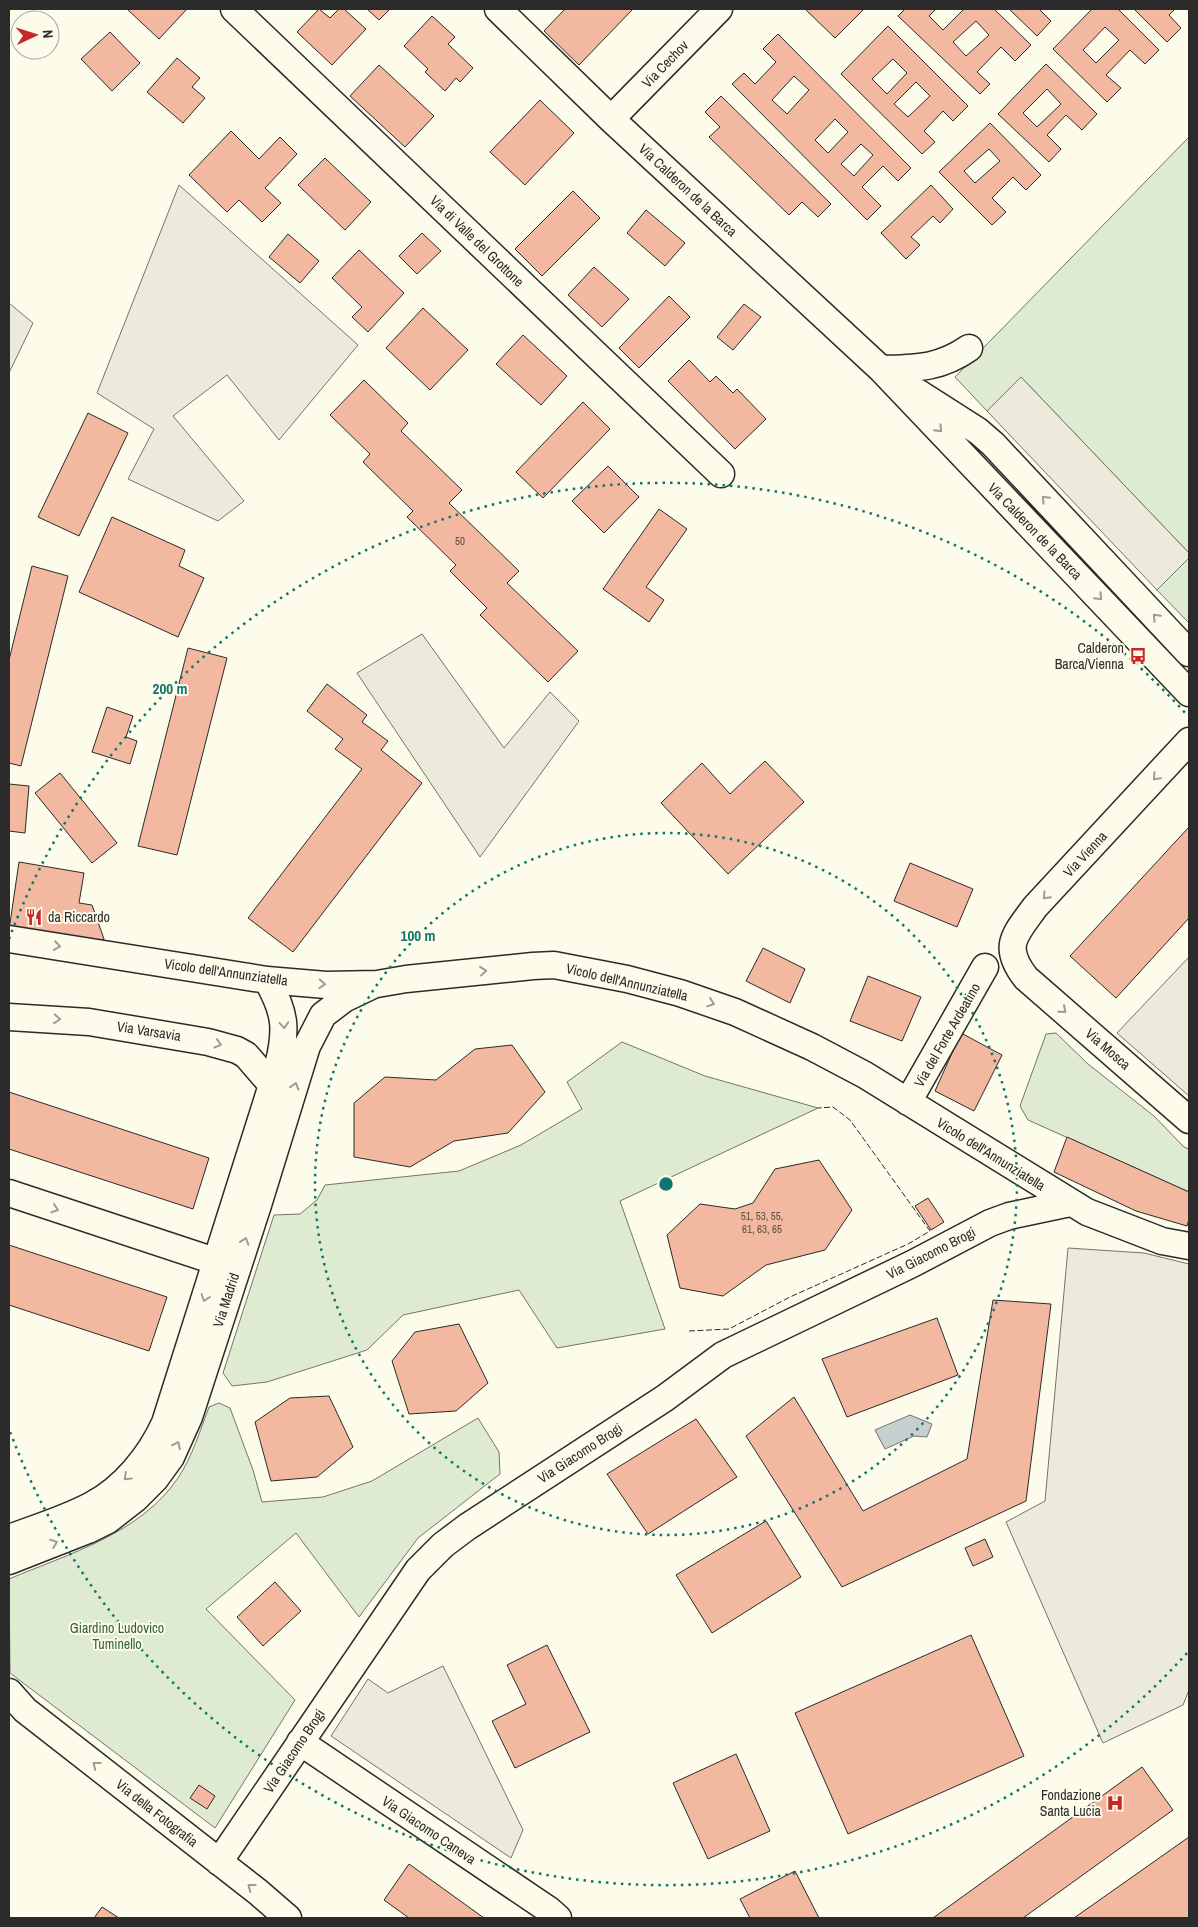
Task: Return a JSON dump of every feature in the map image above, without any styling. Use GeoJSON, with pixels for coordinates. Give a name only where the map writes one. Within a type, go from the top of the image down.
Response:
{"type":"FeatureCollection","features":[{"type":"Feature","properties":{"kind":"street","name":"Via di Valle del Grottone"},"geometry":{"type":"LineString","coordinates":[[234,9],[721,474]]}},
{"type":"Feature","properties":{"kind":"street","name":"Via Calderon de la Barca"},"geometry":{"type":"LineString","coordinates":[[498,9],[611,119],[881,369],[1189,693]]}},
{"type":"Feature","properties":{"kind":"street","name":"Via Cechov"},"geometry":{"type":"LineString","coordinates":[[611,119],[718,9]]}},
{"type":"Feature","properties":{"kind":"street"},"geometry":{"type":"LineString","coordinates":[[881,369],[924,368],[956,357],[969,348]]}},
{"type":"Feature","properties":{"kind":"street","name":"Via Calderon de la Barca"},"geometry":{"type":"LineString","coordinates":[[881,369],[978,432],[993,444],[1189,653]]}},
{"type":"Feature","properties":{"kind":"street","name":"Via Vienna"},"geometry":{"type":"LineString","coordinates":[[1026,978],[1014,958],[1012,946],[1015,934],[1035,908],[1189,741]]}},
{"type":"Feature","properties":{"kind":"street","name":"Vicolo dell'Annunziatella"},"geometry":{"type":"LineString","coordinates":[[9,939],[267,980],[326,984],[377,984],[406,979],[554,965],[627,979],[680,993],[735,1012],[840,1061],[1070,1203],[1087,1212],[1162,1240],[1189,1246]]}},
{"type":"Feature","properties":{"kind":"street","name":"Via del Forte Ardeatino"},"geometry":{"type":"LineString","coordinates":[[908,1102],[985,967]]}},
{"type":"Feature","properties":{"kind":"street","name":"Via Mosca"},"geometry":{"type":"LineString","coordinates":[[1026,978],[1189,1120]]}},
{"type":"Feature","properties":{"kind":"street","name":"Via Madrid"},"geometry":{"type":"LineString","coordinates":[[247,1202],[285,1032],[284,1018],[280,1005],[267,980]]}},
{"type":"Feature","properties":{"kind":"street","name":"Via Madrid"},"geometry":{"type":"LineString","coordinates":[[9,1538],[92,1505],[111,1492],[141,1463],[154,1445],[165,1423],[313,1031],[323,1015],[334,1006],[358,991],[377,984]]}},
{"type":"Feature","properties":{"kind":"street","name":"Via Varsavia"},"geometry":{"type":"LineString","coordinates":[[9,1017],[90,1022],[208,1042],[237,1050],[246,1055],[272,1085]]}},
{"type":"Feature","properties":{"kind":"street"},"geometry":{"type":"LineString","coordinates":[[9,1193],[226,1264]]}},
{"type":"Feature","properties":{"kind":"street","name":"Via Giacomo Brogi"},"geometry":{"type":"LineString","coordinates":[[219,1862],[418,1570],[443,1545],[467,1527],[665,1398],[729,1352],[912,1264],[990,1223],[1009,1216],[1070,1203]]}},
{"type":"Feature","properties":{"kind":"street","name":"Via Madrid"},"geometry":{"type":"LineString","coordinates":[[9,1561],[88,1530],[108,1520],[134,1499],[163,1469],[179,1442],[186,1423],[226,1264]]}},
{"type":"Feature","properties":{"kind":"street","name":"Via della Fotografia"},"geometry":{"type":"LineString","coordinates":[[14,1701],[288,1918]]}},
{"type":"Feature","properties":{"kind":"street","name":"Via Giacomo Caneva"},"geometry":{"type":"LineString","coordinates":[[300,1742],[549,1910],[558,1918]]}},
{"type":"Feature","properties":{"kind":"green space"},"geometry":{"type":"Polygon","coordinates":[[[1189,137],[1189,553],[1021,377],[987,411],[955,377],[1189,137]]]}},
{"type":"Feature","properties":{"kind":"green space"},"geometry":{"type":"Polygon","coordinates":[[[1189,558],[1189,623],[1157,590],[1189,558]]]}},
{"type":"Feature","properties":{"kind":"green space"},"geometry":{"type":"Polygon","coordinates":[[[1056,1033],[1088,1064],[1154,1116],[1184,1147],[1189,1149],[1189,1192],[1028,1120],[1020,1106],[1046,1034],[1056,1033]]]}},
{"type":"Feature","properties":{"kind":"green space"},"geometry":{"type":"Polygon","coordinates":[[[622,1042],[705,1076],[818,1108],[620,1201],[665,1329],[557,1348],[519,1290],[403,1315],[367,1350],[267,1382],[232,1386],[223,1373],[274,1215],[300,1214],[317,1200],[325,1185],[459,1171],[521,1145],[582,1109],[567,1082],[622,1042]]]}},
{"type":"Feature","properties":{"kind":"green space","name":"Giardino Ludovico Tuminello"},"geometry":{"type":"Polygon","coordinates":[[[219,1403],[230,1408],[253,1470],[262,1502],[323,1497],[372,1481],[478,1418],[499,1452],[500,1474],[418,1538],[359,1617],[296,1533],[206,1609],[295,1700],[215,1828],[10,1673],[9,1579],[101,1540],[144,1514],[178,1478],[192,1453],[209,1407],[219,1403]]]}},
{"type":"Feature","properties":{"kind":"shaded area"},"geometry":{"type":"Polygon","coordinates":[[[179,185],[358,345],[279,440],[227,375],[173,416],[244,501],[218,521],[128,479],[154,429],[97,393],[179,185]]]}},
{"type":"Feature","properties":{"kind":"shaded area"},"geometry":{"type":"Polygon","coordinates":[[[9,303],[33,323],[9,373],[9,303]]]}},
{"type":"Feature","properties":{"kind":"shaded area"},"geometry":{"type":"Polygon","coordinates":[[[1021,377],[1189,553],[1189,558],[1157,590],[987,411],[1021,377]]]}},
{"type":"Feature","properties":{"kind":"shaded area"},"geometry":{"type":"Polygon","coordinates":[[[422,634],[504,748],[550,692],[579,721],[480,857],[357,673],[422,634]]]}},
{"type":"Feature","properties":{"kind":"shaded area"},"geometry":{"type":"Polygon","coordinates":[[[1189,957],[1189,1096],[1117,1033],[1189,957]]]}},
{"type":"Feature","properties":{"kind":"shaded area"},"geometry":{"type":"Polygon","coordinates":[[[1068,1248],[1144,1253],[1189,1264],[1189,1690],[1183,1705],[1103,1743],[1006,1522],[1045,1501],[1068,1248]]]}},
{"type":"Feature","properties":{"kind":"shaded area"},"geometry":{"type":"Polygon","coordinates":[[[910,1415],[932,1424],[927,1437],[914,1436],[885,1449],[875,1430],[910,1415]]]}},
{"type":"Feature","properties":{"kind":"shaded area"},"geometry":{"type":"Polygon","coordinates":[[[443,1666],[523,1830],[511,1858],[331,1736],[368,1679],[388,1693],[443,1666]]]}},
{"type":"Feature","properties":{"kind":"building"},"geometry":{"type":"Polygon","coordinates":[[[127,9],[187,9],[159,39],[127,9]]]}},
{"type":"Feature","properties":{"kind":"building"},"geometry":{"type":"Polygon","coordinates":[[[319,9],[330,18],[339,9],[344,9],[366,29],[332,65],[297,32],[319,9]]]}},
{"type":"Feature","properties":{"kind":"building"},"geometry":{"type":"Polygon","coordinates":[[[367,9],[390,9],[379,20],[367,9]]]}},
{"type":"Feature","properties":{"kind":"building"},"geometry":{"type":"Polygon","coordinates":[[[565,9],[633,9],[579,65],[544,31],[565,9]]]}},
{"type":"Feature","properties":{"kind":"building"},"geometry":{"type":"Polygon","coordinates":[[[805,9],[864,9],[835,38],[805,9]]]}},
{"type":"Feature","properties":{"kind":"building"},"geometry":{"type":"Polygon","coordinates":[[[905,9],[936,9],[929,16],[943,30],[962,9],[994,9],[1031,45],[1015,61],[1001,47],[977,72],[990,84],[980,94],[898,16],[905,9]],[[976,21],[953,42],[966,56],[989,35],[976,21]]]}},
{"type":"Feature","properties":{"kind":"building"},"geometry":{"type":"Polygon","coordinates":[[[1009,9],[1039,9],[1051,21],[1037,36],[1009,9]]]}},
{"type":"Feature","properties":{"kind":"building"},"geometry":{"type":"Polygon","coordinates":[[[1092,9],[1118,9],[1159,50],[1145,64],[1130,50],[1106,75],[1121,88],[1107,102],[1053,49],[1092,9]],[[1105,27],[1083,50],[1096,63],[1119,40],[1105,27]]]}},
{"type":"Feature","properties":{"kind":"building"},"geometry":{"type":"Polygon","coordinates":[[[1134,9],[1175,9],[1169,15],[1181,28],[1167,42],[1134,9]]]}},
{"type":"Feature","properties":{"kind":"building"},"geometry":{"type":"Polygon","coordinates":[[[432,16],[455,37],[448,44],[473,68],[460,82],[456,78],[445,91],[425,72],[428,69],[404,46],[432,16]]]}},
{"type":"Feature","properties":{"kind":"building"},"geometry":{"type":"Polygon","coordinates":[[[888,26],[968,106],[953,121],[943,111],[924,131],[935,142],[922,154],[841,74],[888,26]],[[893,59],[872,79],[887,94],[907,73],[893,59]],[[916,82],[894,104],[908,117],[930,96],[916,82]]]}},
{"type":"Feature","properties":{"kind":"building"},"geometry":{"type":"Polygon","coordinates":[[[110,32],[140,63],[112,91],[81,59],[110,32]]]}},
{"type":"Feature","properties":{"kind":"building"},"geometry":{"type":"Polygon","coordinates":[[[778,34],[911,168],[898,181],[883,166],[862,187],[881,206],[867,220],[732,84],[744,73],[755,84],[776,62],[763,49],[778,34]],[[794,76],[772,100],[787,114],[809,90],[794,76]],[[835,119],[815,140],[828,153],[848,132],[835,119]],[[861,144],[841,164],[854,176],[873,155],[861,144]]]}},
{"type":"Feature","properties":{"kind":"building"},"geometry":{"type":"Polygon","coordinates":[[[177,58],[200,78],[192,87],[205,98],[183,123],[147,92],[177,58]]]}},
{"type":"Feature","properties":{"kind":"building"},"geometry":{"type":"Polygon","coordinates":[[[1046,64],[1097,114],[1082,130],[1066,115],[1047,135],[1061,149],[1049,162],[998,114],[1046,64]],[[1047,89],[1023,113],[1037,127],[1061,104],[1047,89]]]}},
{"type":"Feature","properties":{"kind":"building"},"geometry":{"type":"Polygon","coordinates":[[[379,65],[434,116],[405,147],[350,96],[379,65]]]}},
{"type":"Feature","properties":{"kind":"building"},"geometry":{"type":"Polygon","coordinates":[[[721,96],[831,204],[818,217],[802,202],[789,215],[709,137],[720,127],[705,112],[721,96]]]}},
{"type":"Feature","properties":{"kind":"building"},"geometry":{"type":"Polygon","coordinates":[[[540,100],[574,133],[525,185],[490,152],[540,100]]]}},
{"type":"Feature","properties":{"kind":"building"},"geometry":{"type":"Polygon","coordinates":[[[990,123],[1041,175],[1026,190],[1013,177],[992,198],[1006,212],[992,225],[939,172],[990,123]],[[989,149],[964,171],[975,183],[1000,161],[989,149]]]}},
{"type":"Feature","properties":{"kind":"building"},"geometry":{"type":"Polygon","coordinates":[[[231,131],[259,159],[280,137],[297,154],[265,188],[281,203],[262,222],[239,200],[227,212],[189,175],[231,131]]]}},
{"type":"Feature","properties":{"kind":"building"},"geometry":{"type":"Polygon","coordinates":[[[325,158],[371,202],[345,230],[298,185],[325,158]]]}},
{"type":"Feature","properties":{"kind":"building"},"geometry":{"type":"Polygon","coordinates":[[[931,185],[953,209],[940,223],[933,216],[911,237],[920,245],[906,259],[881,233],[931,185]]]}},
{"type":"Feature","properties":{"kind":"building"},"geometry":{"type":"Polygon","coordinates":[[[573,191],[600,218],[542,276],[515,249],[573,191]]]}},
{"type":"Feature","properties":{"kind":"building"},"geometry":{"type":"Polygon","coordinates":[[[646,210],[685,243],[665,266],[627,233],[646,210]]]}},
{"type":"Feature","properties":{"kind":"building"},"geometry":{"type":"Polygon","coordinates":[[[422,233],[441,251],[417,274],[399,256],[422,233]]]}},
{"type":"Feature","properties":{"kind":"building"},"geometry":{"type":"Polygon","coordinates":[[[288,234],[319,261],[300,283],[269,257],[288,234]]]}},
{"type":"Feature","properties":{"kind":"building"},"geometry":{"type":"Polygon","coordinates":[[[359,250],[404,293],[368,332],[352,317],[362,307],[332,278],[359,250]]]}},
{"type":"Feature","properties":{"kind":"building"},"geometry":{"type":"Polygon","coordinates":[[[594,267],[629,299],[602,327],[568,295],[594,267]]]}},
{"type":"Feature","properties":{"kind":"building"},"geometry":{"type":"Polygon","coordinates":[[[669,296],[690,317],[639,368],[619,348],[669,296]]]}},
{"type":"Feature","properties":{"kind":"building"},"geometry":{"type":"Polygon","coordinates":[[[744,304],[761,317],[733,350],[717,337],[744,304]]]}},
{"type":"Feature","properties":{"kind":"building"},"geometry":{"type":"Polygon","coordinates":[[[423,308],[468,350],[430,390],[386,348],[423,308]]]}},
{"type":"Feature","properties":{"kind":"building"},"geometry":{"type":"Polygon","coordinates":[[[523,335],[567,376],[541,405],[496,364],[523,335]]]}},
{"type":"Feature","properties":{"kind":"building"},"geometry":{"type":"Polygon","coordinates":[[[689,360],[710,382],[716,376],[733,393],[737,389],[766,419],[735,449],[668,381],[689,360]]]}},
{"type":"Feature","properties":{"kind":"building"},"geometry":{"type":"Polygon","coordinates":[[[364,380],[408,423],[401,431],[462,490],[449,503],[519,571],[507,583],[578,651],[548,682],[480,615],[487,608],[450,571],[456,565],[407,517],[413,511],[363,462],[370,454],[330,415],[364,380]]]}},
{"type":"Feature","properties":{"kind":"building"},"geometry":{"type":"Polygon","coordinates":[[[583,402],[610,429],[543,498],[516,472],[583,402]]]}},
{"type":"Feature","properties":{"kind":"building"},"geometry":{"type":"Polygon","coordinates":[[[88,413],[128,433],[79,536],[38,517],[88,413]]]}},
{"type":"Feature","properties":{"kind":"building"},"geometry":{"type":"Polygon","coordinates":[[[608,466],[639,497],[604,533],[572,501],[608,466]]]}},
{"type":"Feature","properties":{"kind":"building"},"geometry":{"type":"Polygon","coordinates":[[[659,509],[687,529],[646,587],[664,600],[649,622],[603,589],[659,509]]]}},
{"type":"Feature","properties":{"kind":"building"},"geometry":{"type":"Polygon","coordinates":[[[112,517],[185,550],[179,566],[204,578],[178,637],[79,592],[112,517]]]}},
{"type":"Feature","properties":{"kind":"building"},"geometry":{"type":"Polygon","coordinates":[[[32,566],[68,576],[21,766],[9,763],[9,660],[32,566]]]}},
{"type":"Feature","properties":{"kind":"building"},"geometry":{"type":"Polygon","coordinates":[[[188,648],[227,658],[177,855],[138,846],[188,648]]]}},
{"type":"Feature","properties":{"kind":"building"},"geometry":{"type":"Polygon","coordinates":[[[327,684],[367,715],[362,722],[388,741],[381,750],[422,783],[293,952],[248,918],[362,769],[335,749],[343,739],[307,711],[327,684]]]}},
{"type":"Feature","properties":{"kind":"building"},"geometry":{"type":"Polygon","coordinates":[[[107,707],[133,716],[126,737],[137,741],[130,764],[92,752],[107,707]]]}},
{"type":"Feature","properties":{"kind":"building"},"geometry":{"type":"Polygon","coordinates":[[[765,761],[804,802],[728,874],[661,803],[702,763],[730,794],[765,761]]]}},
{"type":"Feature","properties":{"kind":"building"},"geometry":{"type":"Polygon","coordinates":[[[60,773],[117,843],[92,863],[35,793],[60,773]]]}},
{"type":"Feature","properties":{"kind":"building"},"geometry":{"type":"Polygon","coordinates":[[[9,784],[29,786],[25,833],[9,831],[9,784]]]}},
{"type":"Feature","properties":{"kind":"building"},"geometry":{"type":"Polygon","coordinates":[[[1189,827],[1189,918],[1116,998],[1070,956],[1189,827]]]}},
{"type":"Feature","properties":{"kind":"building"},"geometry":{"type":"Polygon","coordinates":[[[19,862],[84,873],[79,903],[92,905],[104,939],[91,944],[9,930],[19,862]]]}},
{"type":"Feature","properties":{"kind":"building"},"geometry":{"type":"Polygon","coordinates":[[[910,863],[973,889],[957,927],[894,901],[910,863]]]}},
{"type":"Feature","properties":{"kind":"building"},"geometry":{"type":"Polygon","coordinates":[[[763,948],[805,969],[790,1003],[746,981],[763,948]]]}},
{"type":"Feature","properties":{"kind":"building"},"geometry":{"type":"Polygon","coordinates":[[[868,976],[921,997],[902,1041],[850,1021],[868,976]]]}},
{"type":"Feature","properties":{"kind":"building"},"geometry":{"type":"Polygon","coordinates":[[[961,1033],[1002,1055],[974,1111],[935,1091],[961,1033]]]}},
{"type":"Feature","properties":{"kind":"building"},"geometry":{"type":"Polygon","coordinates":[[[512,1045],[545,1092],[508,1133],[454,1141],[410,1167],[354,1157],[354,1103],[385,1077],[436,1080],[475,1049],[512,1045]]]}},
{"type":"Feature","properties":{"kind":"building"},"geometry":{"type":"Polygon","coordinates":[[[9,1092],[209,1158],[193,1209],[9,1149],[9,1092]]]}},
{"type":"Feature","properties":{"kind":"building"},"geometry":{"type":"Polygon","coordinates":[[[1067,1137],[1189,1192],[1189,1219],[1187,1226],[1136,1211],[1054,1172],[1067,1137]]]}},
{"type":"Feature","properties":{"kind":"building"},"geometry":{"type":"Polygon","coordinates":[[[819,1160],[852,1210],[825,1250],[766,1265],[723,1296],[680,1288],[667,1235],[700,1204],[735,1209],[753,1203],[775,1169],[819,1160]]]}},
{"type":"Feature","properties":{"kind":"building"},"geometry":{"type":"Polygon","coordinates":[[[928,1198],[944,1222],[931,1230],[915,1206],[928,1198]]]}},
{"type":"Feature","properties":{"kind":"building"},"geometry":{"type":"Polygon","coordinates":[[[9,1245],[167,1297],[149,1351],[9,1305],[9,1245]]]}},
{"type":"Feature","properties":{"kind":"building"},"geometry":{"type":"Polygon","coordinates":[[[993,1300],[1051,1304],[1026,1501],[842,1587],[746,1436],[794,1397],[863,1511],[967,1459],[993,1300]]]}},
{"type":"Feature","properties":{"kind":"building"},"geometry":{"type":"Polygon","coordinates":[[[937,1318],[958,1375],[847,1417],[822,1359],[937,1318]]]}},
{"type":"Feature","properties":{"kind":"building"},"geometry":{"type":"Polygon","coordinates":[[[459,1324],[488,1383],[456,1411],[409,1414],[392,1361],[415,1332],[459,1324]]]}},
{"type":"Feature","properties":{"kind":"building"},"geometry":{"type":"Polygon","coordinates":[[[329,1396],[353,1447],[317,1477],[271,1481],[255,1422],[290,1398],[329,1396]]]}},
{"type":"Feature","properties":{"kind":"building"},"geometry":{"type":"Polygon","coordinates":[[[696,1419],[737,1477],[648,1534],[607,1474],[696,1419]]]}},
{"type":"Feature","properties":{"kind":"building"},"geometry":{"type":"Polygon","coordinates":[[[766,1521],[801,1577],[712,1633],[676,1575],[766,1521]]]}},
{"type":"Feature","properties":{"kind":"building"},"geometry":{"type":"Polygon","coordinates":[[[985,1539],[993,1557],[973,1566],[965,1548],[985,1539]]]}},
{"type":"Feature","properties":{"kind":"building"},"geometry":{"type":"Polygon","coordinates":[[[275,1582],[301,1611],[263,1646],[237,1617],[275,1582]]]}},
{"type":"Feature","properties":{"kind":"building"},"geometry":{"type":"Polygon","coordinates":[[[971,1635],[1024,1756],[848,1834],[795,1713],[971,1635]]]}},
{"type":"Feature","properties":{"kind":"building"},"geometry":{"type":"Polygon","coordinates":[[[547,1645],[590,1732],[515,1768],[492,1721],[526,1704],[507,1665],[547,1645]]]}},
{"type":"Feature","properties":{"kind":"building"},"geometry":{"type":"Polygon","coordinates":[[[736,1754],[770,1831],[708,1859],[673,1783],[736,1754]]]}},
{"type":"Feature","properties":{"kind":"building"},"geometry":{"type":"Polygon","coordinates":[[[1142,1767],[1173,1810],[1023,1918],[933,1918],[1142,1767]]]}},
{"type":"Feature","properties":{"kind":"building"},"geometry":{"type":"Polygon","coordinates":[[[199,1785],[215,1796],[207,1809],[190,1798],[199,1785]]]}},
{"type":"Feature","properties":{"kind":"building"},"geometry":{"type":"Polygon","coordinates":[[[1189,1837],[1189,1918],[1074,1918],[1189,1837]]]}},
{"type":"Feature","properties":{"kind":"building"},"geometry":{"type":"Polygon","coordinates":[[[409,1864],[484,1918],[409,1918],[384,1900],[409,1864]]]}},
{"type":"Feature","properties":{"kind":"building"},"geometry":{"type":"Polygon","coordinates":[[[795,1871],[819,1918],[750,1918],[740,1899],[795,1871]]]}},
{"type":"Feature","properties":{"kind":"building"},"geometry":{"type":"Polygon","coordinates":[[[102,1907],[119,1918],[94,1918],[102,1907]]]}},
{"type":"Feature","properties":{"kind":"fence"},"geometry":{"type":"LineString","coordinates":[[689,1331],[729,1329],[790,1297],[908,1244],[930,1231],[850,1120],[833,1107],[818,1108]]}},
{"type":"Feature","properties":{"kind":"place","name":"Calderon Barca/Vienna"},"geometry":{"type":"Point","coordinates":[1138,656]}},
{"type":"Feature","properties":{"kind":"place","name":"da Riccardo"},"geometry":{"type":"Point","coordinates":[34,917]}},
{"type":"Feature","properties":{"kind":"place","name":"Fondazione Santa Lucia"},"geometry":{"type":"Point","coordinates":[1115,1803]}}]}
